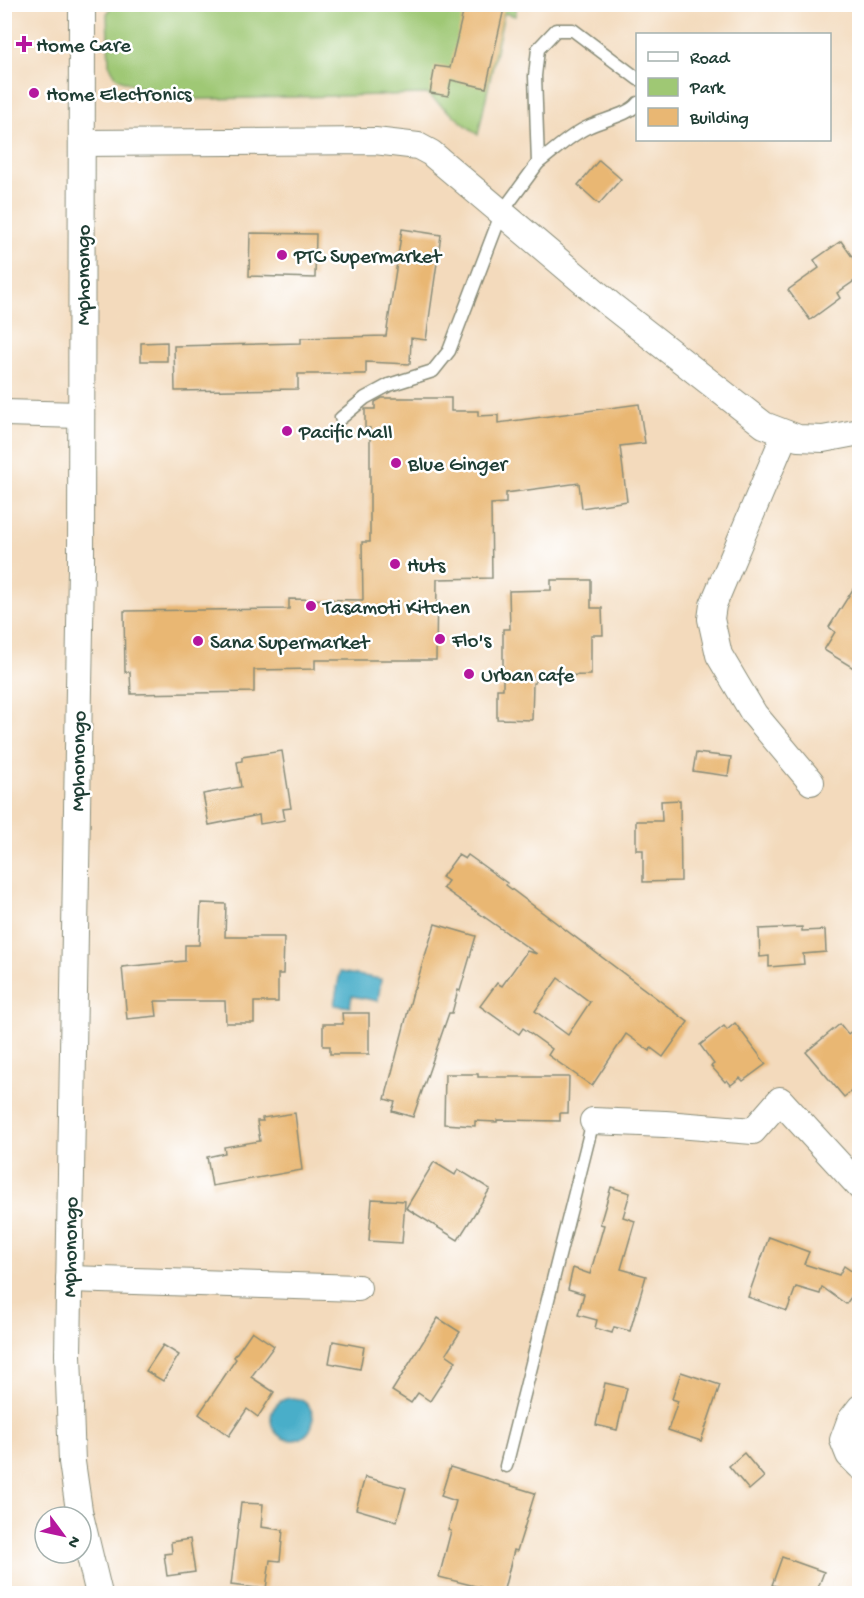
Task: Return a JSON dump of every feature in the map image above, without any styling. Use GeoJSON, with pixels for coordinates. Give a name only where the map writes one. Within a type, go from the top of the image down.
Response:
{"type":"FeatureCollection","features":[{"type":"Feature","properties":{"kind":"street","name":"Mphonongo"},"geometry":{"type":"LineString","coordinates":[[79,1505],[72,1462],[69,1414],[69,1279],[80,591],[82,4]]}},
{"type":"Feature","properties":{"kind":"street"},"geometry":{"type":"LineString","coordinates":[[83,143],[375,141],[418,146],[431,153],[639,327],[764,425],[798,438],[823,439],[860,432]]}},
{"type":"Feature","properties":{"kind":"street"},"geometry":{"type":"LineString","coordinates":[[4,412],[81,415]]}},
{"type":"Feature","properties":{"kind":"street"},"geometry":{"type":"LineString","coordinates":[[785,434],[713,605],[711,619],[719,655],[754,714],[811,782]]}},
{"type":"Feature","properties":{"kind":"street"},"geometry":{"type":"LineString","coordinates":[[593,1121],[753,1131],[780,1100],[860,1187]]}},
{"type":"Feature","properties":{"kind":"street"},"geometry":{"type":"LineString","coordinates":[[69,1279],[358,1288]]}},
{"type":"Feature","properties":{"kind":"street"},"geometry":{"type":"LineString","coordinates":[[860,1408],[850,1421],[843,1440],[849,1455],[860,1466]]}},
{"type":"Feature","properties":{"kind":"street","name":"Mphonongo"},"geometry":{"type":"LineString","coordinates":[[92,1565],[99,1593]]}},
{"type":"Feature","properties":{"kind":"lane"},"geometry":{"type":"LineString","coordinates":[[538,163],[535,76],[538,49],[556,30],[573,30],[636,77]]}},
{"type":"Feature","properties":{"kind":"lane"},"geometry":{"type":"LineString","coordinates":[[341,418],[365,398],[389,385],[433,370],[449,351],[502,212],[538,163],[586,127],[620,115],[636,106]]}},
{"type":"Feature","properties":{"kind":"lane"},"geometry":{"type":"LineString","coordinates":[[506,1466],[593,1121]]}},
{"type":"Feature","properties":{"kind":"green space"},"geometry":{"type":"Polygon","coordinates":[[[112,4],[517,5],[515,16],[504,13],[478,135],[427,94],[166,100],[117,78],[109,64],[107,14],[112,4]]]}},
{"type":"Feature","properties":{"kind":"water"},"geometry":{"type":"Polygon","coordinates":[[[340,972],[381,979],[378,1001],[352,996],[350,1007],[334,1005],[340,972]]]}},
{"type":"Feature","properties":{"kind":"water"},"geometry":{"type":"Polygon","coordinates":[[[292,1398],[307,1404],[313,1419],[307,1434],[292,1440],[277,1434],[271,1419],[277,1404],[292,1398]]]}},
{"type":"Feature","properties":{"kind":"building"},"geometry":{"type":"Polygon","coordinates":[[[465,4],[505,4],[486,88],[451,80],[448,96],[430,93],[435,66],[450,68],[465,4]]]}},
{"type":"Feature","properties":{"kind":"building"},"geometry":{"type":"Polygon","coordinates":[[[599,160],[621,179],[599,204],[578,185],[599,160]]]}},
{"type":"Feature","properties":{"kind":"building"},"geometry":{"type":"Polygon","coordinates":[[[402,229],[441,235],[426,340],[411,338],[410,364],[366,362],[366,374],[298,374],[298,389],[175,391],[174,346],[301,343],[301,338],[386,336],[402,229]]]}},
{"type":"Feature","properties":{"kind":"building","name":"PTC Supermarket"},"geometry":{"type":"Polygon","coordinates":[[[250,233],[316,234],[315,278],[249,276],[250,233]]]}},
{"type":"Feature","properties":{"kind":"building"},"geometry":{"type":"Polygon","coordinates":[[[841,241],[860,268],[860,277],[837,293],[840,298],[810,320],[788,290],[819,268],[814,260],[841,241]]]}},
{"type":"Feature","properties":{"kind":"building"},"geometry":{"type":"Polygon","coordinates":[[[167,342],[167,361],[141,361],[141,343],[167,342]]]}},
{"type":"Feature","properties":{"kind":"building"},"geometry":{"type":"Polygon","coordinates":[[[382,398],[451,398],[451,411],[478,411],[478,416],[498,415],[498,423],[639,404],[645,443],[620,446],[627,501],[582,508],[579,483],[506,493],[506,503],[491,504],[492,578],[437,579],[436,660],[315,660],[315,669],[254,670],[254,692],[131,694],[130,672],[125,672],[124,611],[289,609],[289,599],[363,600],[362,542],[370,542],[370,428],[365,428],[365,409],[375,409],[375,402],[382,398]]]}},
{"type":"Feature","properties":{"kind":"building"},"geometry":{"type":"Polygon","coordinates":[[[860,578],[860,672],[824,650],[835,632],[829,627],[860,578]]]}},
{"type":"Feature","properties":{"kind":"building"},"geometry":{"type":"Polygon","coordinates":[[[551,580],[591,580],[591,608],[602,608],[603,635],[591,635],[591,675],[535,676],[532,720],[497,719],[497,689],[503,689],[503,629],[510,629],[509,591],[551,590],[551,580]]]}},
{"type":"Feature","properties":{"kind":"building"},"geometry":{"type":"Polygon","coordinates":[[[282,751],[291,808],[283,809],[285,820],[260,824],[259,815],[209,825],[203,794],[241,787],[237,762],[242,761],[242,757],[282,751]]]}},
{"type":"Feature","properties":{"kind":"building"},"geometry":{"type":"Polygon","coordinates":[[[696,753],[731,757],[728,776],[693,771],[696,753]]]}},
{"type":"Feature","properties":{"kind":"building"},"geometry":{"type":"Polygon","coordinates":[[[680,800],[681,881],[643,882],[643,850],[636,850],[636,821],[662,821],[661,801],[680,800]]]}},
{"type":"Feature","properties":{"kind":"building"},"geometry":{"type":"Polygon","coordinates":[[[458,855],[465,859],[468,855],[688,1022],[663,1057],[626,1034],[592,1086],[548,1055],[552,1049],[523,1028],[519,1034],[480,1006],[497,983],[502,986],[527,951],[537,954],[443,888],[448,881],[442,877],[458,855]],[[558,978],[535,1011],[568,1035],[590,1002],[558,978]]]}},
{"type":"Feature","properties":{"kind":"building"},"geometry":{"type":"Polygon","coordinates":[[[201,903],[226,904],[225,937],[284,937],[283,974],[278,974],[278,1002],[254,1002],[254,1023],[226,1023],[225,1001],[155,1001],[157,1016],[127,1019],[122,967],[185,961],[185,945],[199,945],[201,903]]]}},
{"type":"Feature","properties":{"kind":"building"},"geometry":{"type":"Polygon","coordinates":[[[435,924],[476,936],[460,991],[458,990],[452,1013],[449,1013],[413,1117],[392,1111],[395,1102],[385,1099],[414,988],[435,924]]]}},
{"type":"Feature","properties":{"kind":"building"},"geometry":{"type":"Polygon","coordinates":[[[802,927],[802,931],[825,930],[826,952],[803,954],[804,964],[769,967],[769,956],[760,957],[759,929],[802,927]]]}},
{"type":"Feature","properties":{"kind":"building"},"geometry":{"type":"Polygon","coordinates":[[[342,1013],[369,1013],[369,1054],[330,1054],[330,1046],[323,1046],[323,1024],[343,1024],[342,1013]]]}},
{"type":"Feature","properties":{"kind":"building"},"geometry":{"type":"Polygon","coordinates":[[[735,1023],[766,1064],[743,1081],[740,1078],[731,1085],[727,1080],[725,1082],[711,1066],[714,1064],[700,1045],[724,1026],[727,1030],[735,1023]]]}},
{"type":"Feature","properties":{"kind":"building"},"geometry":{"type":"Polygon","coordinates":[[[840,1024],[848,1034],[860,1024],[860,1084],[844,1097],[806,1052],[840,1024]]]}},
{"type":"Feature","properties":{"kind":"building"},"geometry":{"type":"Polygon","coordinates":[[[445,1074],[478,1074],[478,1077],[569,1077],[568,1113],[560,1113],[560,1121],[475,1121],[475,1126],[444,1124],[445,1074]]]}},
{"type":"Feature","properties":{"kind":"building"},"geometry":{"type":"Polygon","coordinates":[[[295,1113],[302,1170],[212,1186],[207,1157],[225,1153],[224,1147],[260,1141],[257,1121],[263,1121],[262,1118],[295,1113]]]}},
{"type":"Feature","properties":{"kind":"building"},"geometry":{"type":"Polygon","coordinates":[[[434,1162],[455,1175],[458,1169],[490,1189],[458,1240],[406,1208],[434,1162]]]}},
{"type":"Feature","properties":{"kind":"building"},"geometry":{"type":"Polygon","coordinates":[[[611,1187],[630,1193],[623,1217],[635,1221],[621,1269],[646,1276],[630,1331],[614,1327],[612,1333],[595,1328],[597,1320],[578,1315],[584,1294],[568,1289],[573,1268],[590,1274],[604,1225],[600,1224],[611,1187]]]}},
{"type":"Feature","properties":{"kind":"building"},"geometry":{"type":"Polygon","coordinates":[[[372,1199],[405,1201],[402,1243],[369,1241],[372,1199]]]}},
{"type":"Feature","properties":{"kind":"building"},"geometry":{"type":"Polygon","coordinates":[[[769,1237],[809,1252],[804,1264],[839,1275],[844,1266],[860,1277],[860,1285],[846,1304],[822,1287],[820,1294],[796,1287],[787,1311],[748,1297],[769,1237]]]}},
{"type":"Feature","properties":{"kind":"building"},"geometry":{"type":"Polygon","coordinates":[[[438,1318],[460,1332],[446,1354],[456,1361],[430,1401],[418,1393],[411,1403],[392,1391],[438,1318]]]}},
{"type":"Feature","properties":{"kind":"building"},"geometry":{"type":"Polygon","coordinates":[[[252,1331],[274,1346],[251,1377],[274,1392],[258,1417],[247,1409],[229,1436],[199,1414],[252,1331]]]}},
{"type":"Feature","properties":{"kind":"building"},"geometry":{"type":"Polygon","coordinates":[[[333,1341],[364,1347],[360,1369],[329,1363],[333,1341]]]}},
{"type":"Feature","properties":{"kind":"building"},"geometry":{"type":"Polygon","coordinates":[[[163,1345],[179,1355],[163,1381],[146,1371],[163,1345]]]}},
{"type":"Feature","properties":{"kind":"building"},"geometry":{"type":"Polygon","coordinates":[[[681,1372],[720,1385],[701,1441],[668,1430],[678,1401],[672,1399],[681,1372]]]}},
{"type":"Feature","properties":{"kind":"building"},"geometry":{"type":"Polygon","coordinates":[[[605,1383],[627,1388],[617,1430],[596,1425],[605,1383]]]}},
{"type":"Feature","properties":{"kind":"building"},"geometry":{"type":"Polygon","coordinates":[[[744,1453],[764,1477],[749,1490],[729,1466],[744,1453]]]}},
{"type":"Feature","properties":{"kind":"building"},"geometry":{"type":"Polygon","coordinates":[[[450,1467],[535,1493],[517,1551],[514,1550],[503,1593],[439,1577],[456,1501],[441,1496],[450,1467]]]}},
{"type":"Feature","properties":{"kind":"building"},"geometry":{"type":"Polygon","coordinates":[[[365,1477],[406,1488],[397,1521],[356,1509],[365,1477]]]}},
{"type":"Feature","properties":{"kind":"building"},"geometry":{"type":"Polygon","coordinates":[[[241,1503],[263,1504],[261,1527],[283,1530],[280,1561],[270,1560],[266,1589],[231,1585],[241,1503]]]}},
{"type":"Feature","properties":{"kind":"building"},"geometry":{"type":"Polygon","coordinates":[[[190,1539],[195,1572],[167,1576],[164,1554],[172,1553],[171,1542],[190,1539]]]}},
{"type":"Feature","properties":{"kind":"building"},"geometry":{"type":"Polygon","coordinates":[[[782,1557],[824,1572],[816,1593],[778,1593],[780,1587],[772,1585],[782,1557]]]}},
{"type":"Feature","properties":{"kind":"place","name":"Home Care"},"geometry":{"type":"Point","coordinates":[24,44]}},
{"type":"Feature","properties":{"kind":"place","name":"Home Electronics"},"geometry":{"type":"Point","coordinates":[34,93]}},
{"type":"Feature","properties":{"kind":"place","name":"PTC Supermarket"},"geometry":{"type":"Point","coordinates":[282,255]}},
{"type":"Feature","properties":{"kind":"place","name":"Pacific Mall"},"geometry":{"type":"Point","coordinates":[287,431]}},
{"type":"Feature","properties":{"kind":"place","name":"Blue Ginger"},"geometry":{"type":"Point","coordinates":[396,463]}},
{"type":"Feature","properties":{"kind":"place","name":"Huts"},"geometry":{"type":"Point","coordinates":[395,564]}},
{"type":"Feature","properties":{"kind":"place","name":"Tasamoti Kitchen"},"geometry":{"type":"Point","coordinates":[311,606]}},
{"type":"Feature","properties":{"kind":"place","name":"Flo's"},"geometry":{"type":"Point","coordinates":[440,639]}},
{"type":"Feature","properties":{"kind":"place","name":"Sana Supermarket"},"geometry":{"type":"Point","coordinates":[198,641]}},
{"type":"Feature","properties":{"kind":"place","name":"Urban cafe"},"geometry":{"type":"Point","coordinates":[469,674]}}]}
